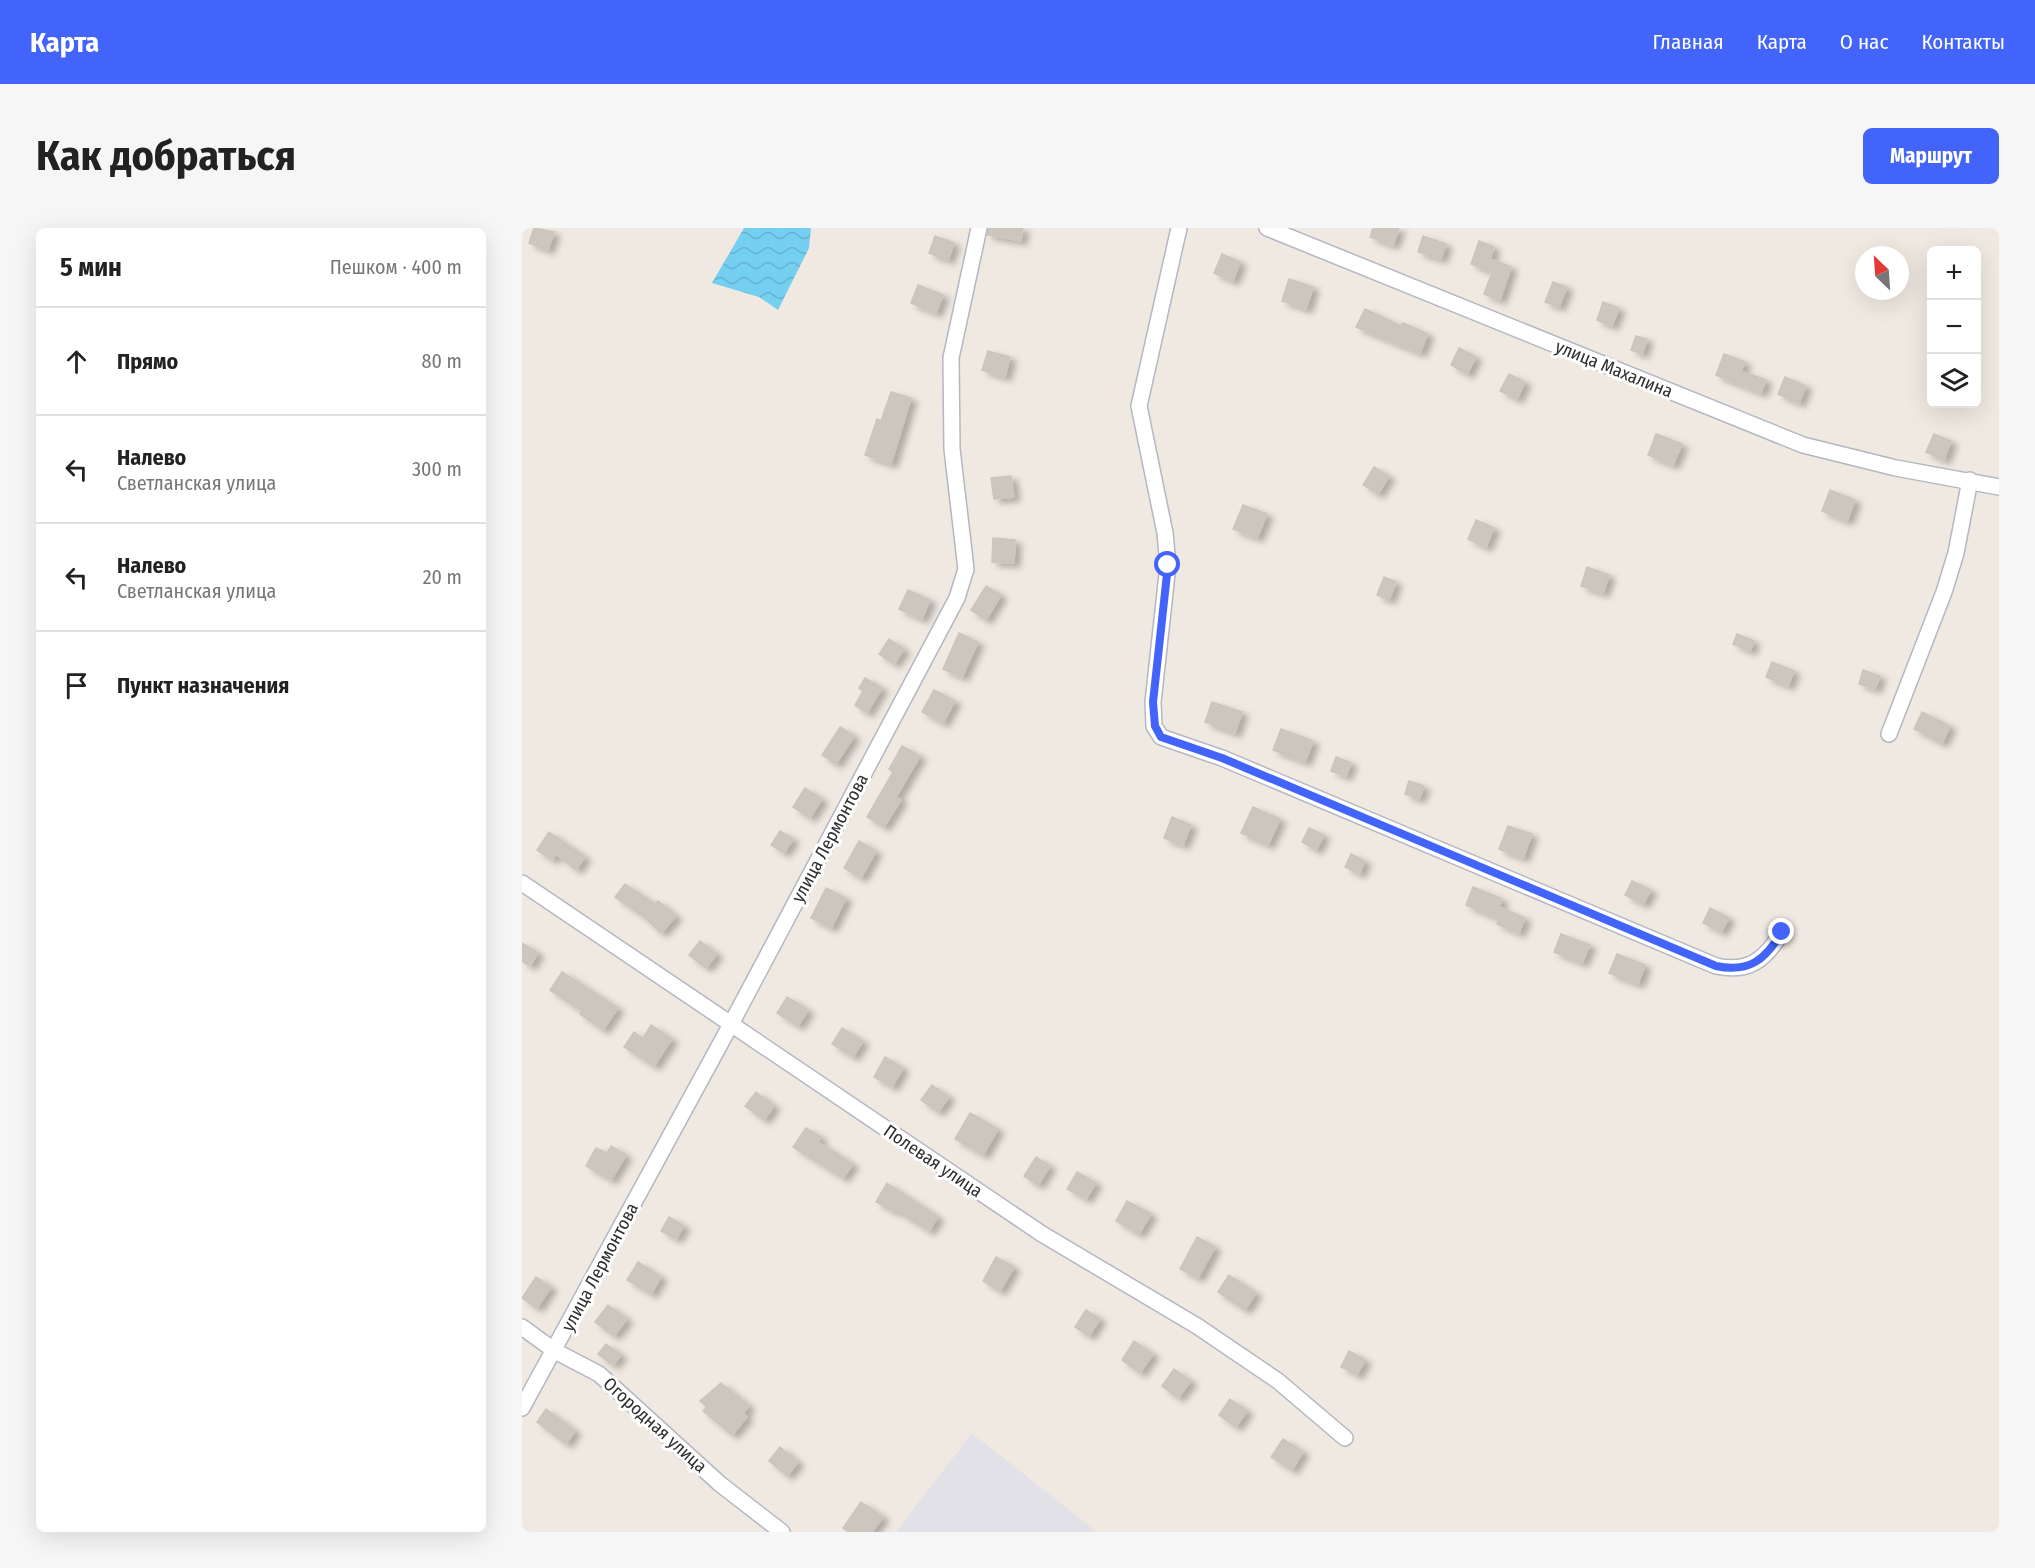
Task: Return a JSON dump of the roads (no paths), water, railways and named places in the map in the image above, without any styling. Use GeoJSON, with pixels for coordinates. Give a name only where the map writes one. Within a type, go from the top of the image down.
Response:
{"type":"FeatureCollection","features":[{"type":"Feature","properties":{"kind":"street","name":"улица Лермонтова"},"geometry":{"type":"LineString","coordinates":[[522,1408],[730,1026],[962,584],[965,553],[952,449],[951,358],[979,228]]}},
{"type":"Feature","properties":{"kind":"street"},"geometry":{"type":"LineString","coordinates":[[1179,228],[1139,406],[1165,533],[1168,565],[1153,702],[1153,720],[1158,733],[1168,741],[1222,758],[1716,966],[1734,970],[1749,967],[1762,957],[1782,932]]}},
{"type":"Feature","properties":{"kind":"street","name":"улица Махалина"},"geometry":{"type":"LineString","coordinates":[[1267,228],[1803,445],[1896,468],[1999,487]]}},
{"type":"Feature","properties":{"kind":"street"},"geometry":{"type":"LineString","coordinates":[[1888,734],[1944,592],[1970,480]]}},
{"type":"Feature","properties":{"kind":"street","name":"Полевая улица"},"geometry":{"type":"LineString","coordinates":[[522,883],[730,1026],[1042,1234],[1197,1326],[1278,1381],[1345,1438]]}},
{"type":"Feature","properties":{"kind":"street","name":"Огородная улица"},"geometry":{"type":"LineString","coordinates":[[522,1327],[555,1351],[599,1374],[720,1484],[782,1532]]}},
{"type":"Feature","properties":{"kind":"water"},"geometry":{"type":"Polygon","coordinates":[[[744,228],[811,228],[809,248],[778,310],[759,297],[712,283],[744,228]]]}}]}
